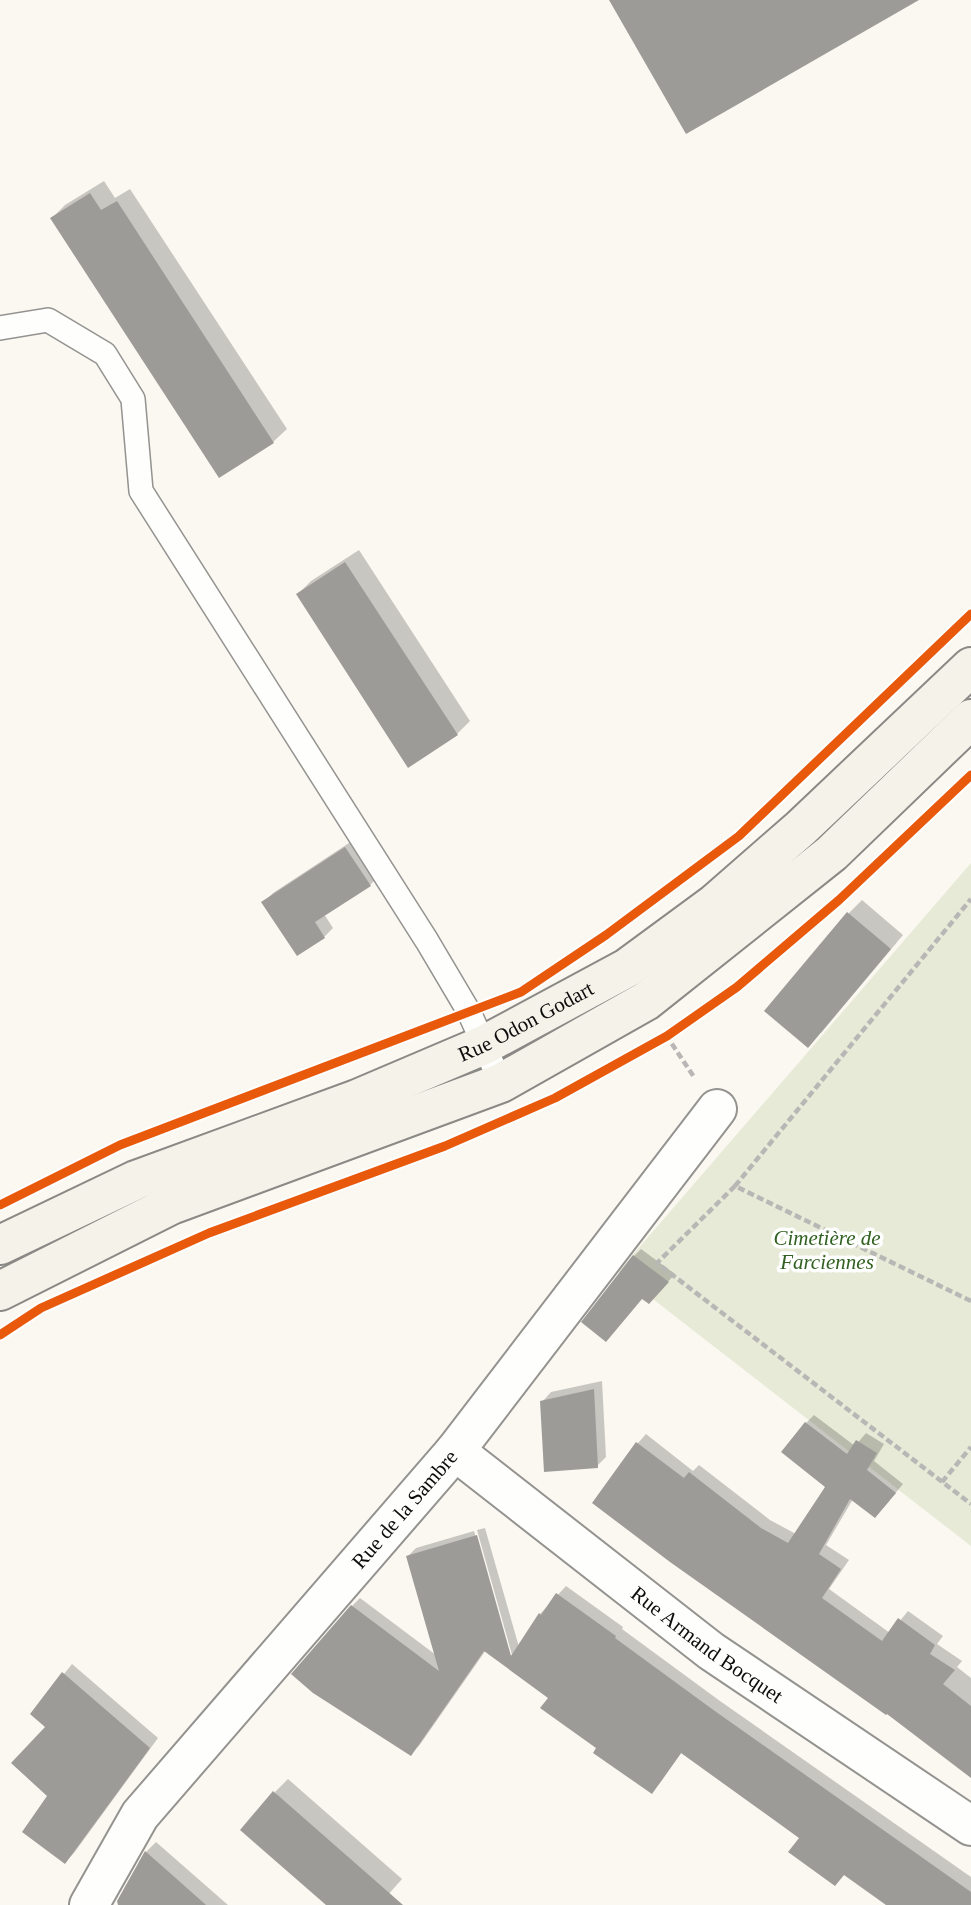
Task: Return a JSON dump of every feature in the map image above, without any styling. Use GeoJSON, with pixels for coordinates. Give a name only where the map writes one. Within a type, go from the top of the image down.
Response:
{"type":"FeatureCollection","features":[{"type":"Feature","properties":{"kind":"main road","name":"Rue Odon Godart"},"geometry":{"type":"LineString","coordinates":[[0,1245],[136,1180],[357,1099],[484,1045],[627,968],[714,904],[801,828],[971,667]]}},
{"type":"Feature","properties":{"kind":"main road","name":"Rue Odon Godart"},"geometry":{"type":"LineString","coordinates":[[0,1291],[171,1205],[501,1083],[646,1001],[832,853],[971,719]]}},
{"type":"Feature","properties":{"kind":"street","name":"Rue de la Sambre"},"geometry":{"type":"LineString","coordinates":[[89,1905],[141,1815],[455,1451],[718,1109]]}},
{"type":"Feature","properties":{"kind":"street","name":"Rue Armand Bocquet"},"geometry":{"type":"LineString","coordinates":[[455,1451],[710,1651],[971,1826]]}},
{"type":"Feature","properties":{"kind":"lane"},"geometry":{"type":"LineString","coordinates":[[0,328],[48,320],[105,354],[133,399],[141,491],[427,941],[469,1012],[501,1083]]}},
{"type":"Feature","properties":{"kind":"path"},"geometry":{"type":"LineString","coordinates":[[951,634],[971,614]]}},
{"type":"Feature","properties":{"kind":"path"},"geometry":{"type":"LineString","coordinates":[[971,899],[735,1186],[657,1263],[971,1504]]}},
{"type":"Feature","properties":{"kind":"path"},"geometry":{"type":"LineString","coordinates":[[735,1186],[971,1301]]}},
{"type":"Feature","properties":{"kind":"path"},"geometry":{"type":"LineString","coordinates":[[942,1482],[971,1447]]}},
{"type":"Feature","properties":{"kind":"green space","name":"Cimetière de Farciennes"},"geometry":{"type":"Polygon","coordinates":[[[971,863],[971,1546],[618,1272],[971,863]]]}},
{"type":"Feature","properties":{"kind":"building"},"geometry":{"type":"Polygon","coordinates":[[[609,0],[919,0],[686,134],[609,0]]]}},
{"type":"Feature","properties":{"kind":"building"},"geometry":{"type":"Polygon","coordinates":[[[90,193],[101,210],[117,201],[274,443],[219,478],[50,218],[90,193]]]}},
{"type":"Feature","properties":{"kind":"building"},"geometry":{"type":"Polygon","coordinates":[[[345,562],[458,735],[408,768],[296,594],[345,562]]]}},
{"type":"Feature","properties":{"kind":"building"},"geometry":{"type":"Polygon","coordinates":[[[345,847],[371,886],[315,922],[325,938],[297,956],[261,902],[345,847]]]}},
{"type":"Feature","properties":{"kind":"building"},"geometry":{"type":"Polygon","coordinates":[[[847,912],[891,949],[808,1048],[764,1011],[847,912]]]}},
{"type":"Feature","properties":{"kind":"building"},"geometry":{"type":"Polygon","coordinates":[[[633,1255],[669,1282],[649,1304],[642,1299],[606,1342],[581,1322],[633,1255]]]}},
{"type":"Feature","properties":{"kind":"building"},"geometry":{"type":"Polygon","coordinates":[[[594,1389],[598,1468],[544,1472],[540,1401],[594,1389]]]}},
{"type":"Feature","properties":{"kind":"building"},"geometry":{"type":"Polygon","coordinates":[[[805,1422],[847,1454],[856,1440],[877,1453],[867,1470],[896,1493],[875,1518],[850,1499],[819,1554],[841,1569],[822,1598],[882,1641],[898,1618],[935,1645],[930,1654],[955,1670],[943,1684],[971,1706],[971,1778],[887,1714],[670,1562],[592,1503],[636,1442],[684,1478],[689,1472],[761,1528],[788,1543],[825,1487],[781,1452],[805,1422]]]}},
{"type":"Feature","properties":{"kind":"building"},"geometry":{"type":"Polygon","coordinates":[[[477,1535],[511,1656],[539,1613],[541,1615],[556,1593],[712,1709],[971,1892],[971,1905],[886,1905],[844,1875],[835,1886],[788,1852],[799,1838],[681,1753],[652,1794],[593,1753],[596,1748],[540,1708],[548,1698],[484,1651],[411,1756],[313,1693],[291,1674],[351,1605],[439,1671],[406,1556],[477,1535]]]}},
{"type":"Feature","properties":{"kind":"building"},"geometry":{"type":"Polygon","coordinates":[[[62,1672],[150,1748],[65,1864],[22,1832],[47,1796],[11,1763],[45,1727],[30,1714],[62,1672]]]}},
{"type":"Feature","properties":{"kind":"building"},"geometry":{"type":"Polygon","coordinates":[[[273,1791],[403,1905],[326,1905],[240,1830],[273,1791]]]}},
{"type":"Feature","properties":{"kind":"building"},"geometry":{"type":"Polygon","coordinates":[[[145,1851],[206,1905],[118,1905],[117,1901],[145,1851]]]}},
{"type":"Feature","properties":{"kind":"cycle path"},"geometry":{"type":"LineString","coordinates":[[0,1205],[120,1145],[521,992],[606,935],[739,836],[971,614]]}},
{"type":"Feature","properties":{"kind":"cycle path"},"geometry":{"type":"LineString","coordinates":[[0,1335],[41,1308],[209,1233],[445,1146],[555,1098],[667,1036],[737,987],[839,900],[971,775]]}}]}
